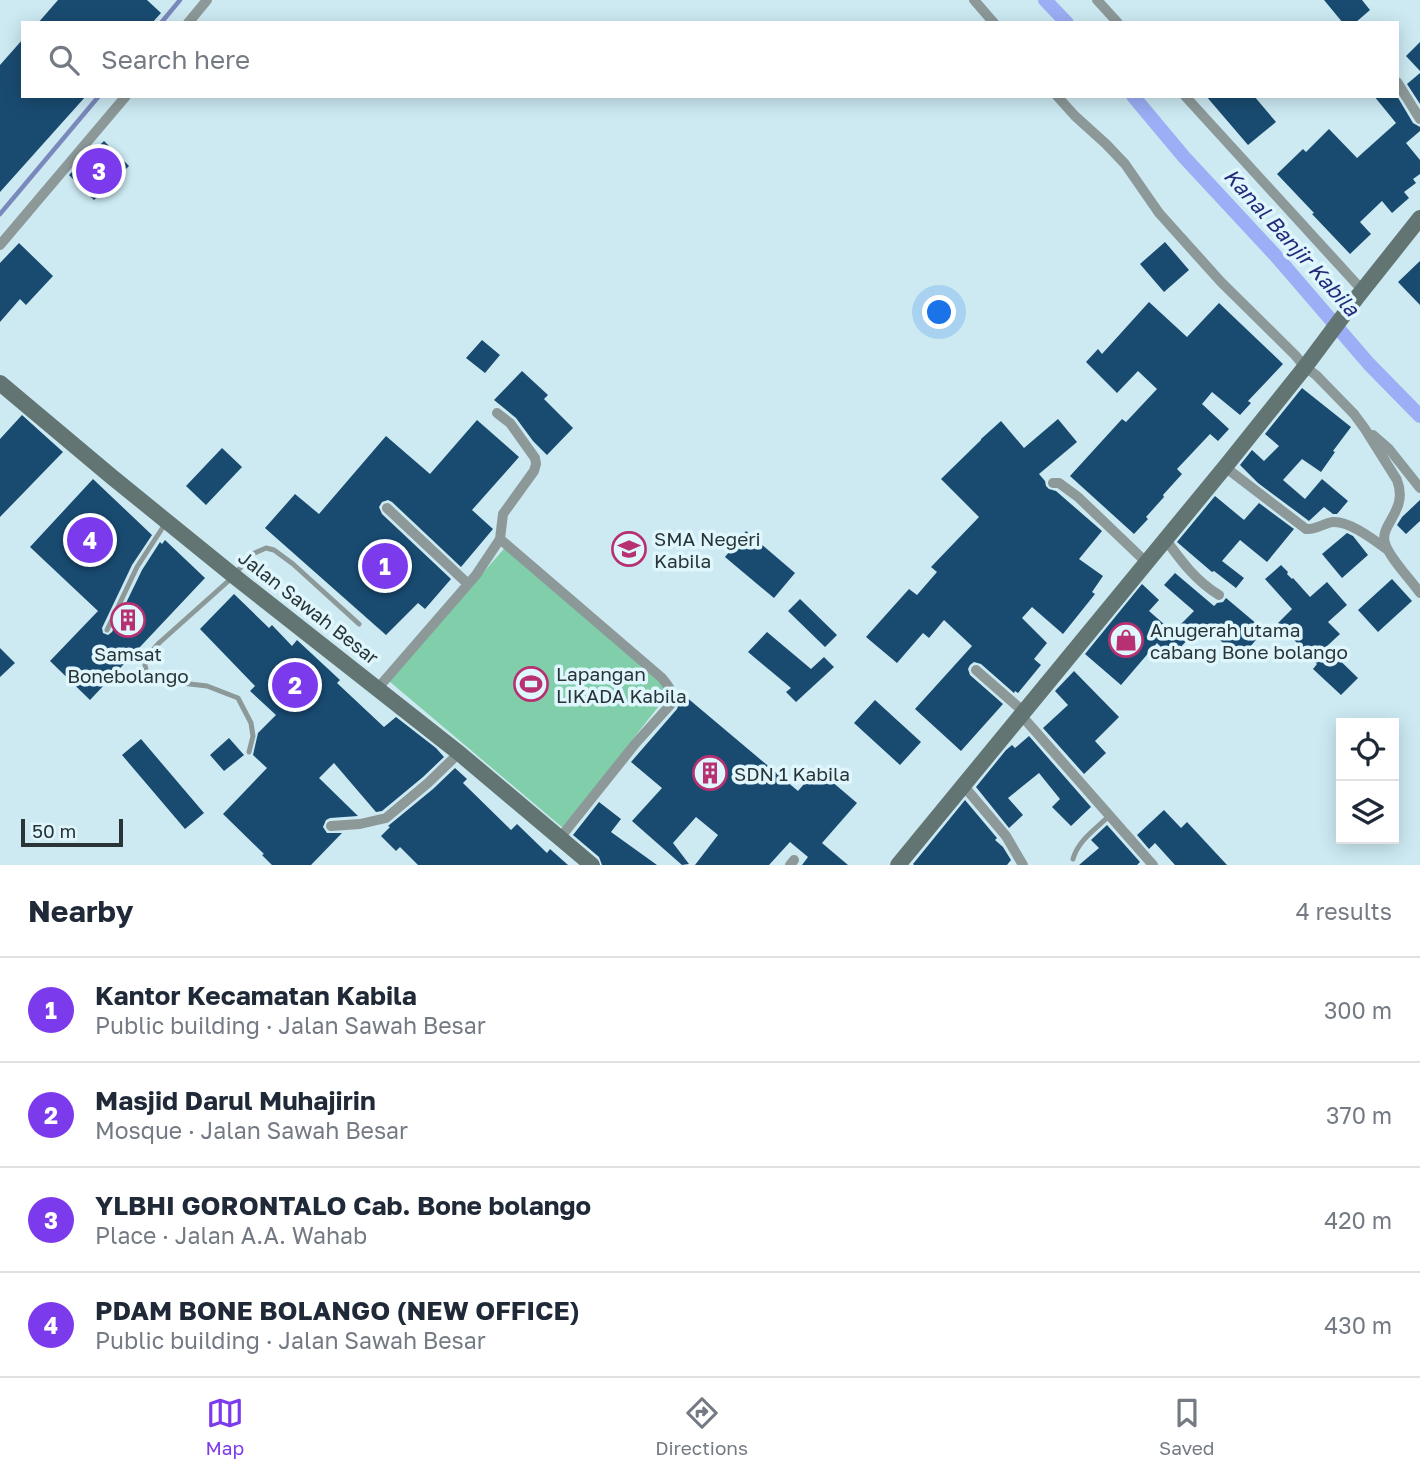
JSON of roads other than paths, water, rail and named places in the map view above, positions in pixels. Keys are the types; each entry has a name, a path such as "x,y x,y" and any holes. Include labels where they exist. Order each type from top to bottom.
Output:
{"main road":[{"path":"898,865 1225,467 1420,218"},
{"name":"Jalan Sawah Besar","path":"0,383 234,576 459,753 592,865"}],"street":[{"path":"190,21 207,0"},
{"path":"974,0 992,21"},
{"path":"1097,0 1116,21"},
{"path":"1399,85 1420,119"},
{"path":"0,245 124,98"},
{"path":"1059,98 1125,164 1159,214 1205,264 1307,364 1365,429 1400,488 1398,508 1384,533 1384,542 1420,593"},
{"path":"1187,98 1360,293"},
{"path":"378,688 468,584 500,539 503,514 534,471 535,458 522,438 510,423 496,413"},
{"path":"1365,429 1389,449 1420,488"},
{"path":"1225,467 1306,529 1315,529 1329,522 1341,523 1388,550"},
{"path":"1053,483 1059,483 1078,497 1147,563"},
{"path":"387,508 468,584"},
{"path":"500,539 642,660 672,691 671,704 635,744 560,838"},
{"path":"1166,540 1188,571 1219,595"},
{"path":"976,670 1023,714 1153,865"},
{"path":"331,826 360,824 387,818 459,753"},
{"path":"963,785 1006,836 1023,865"}],"lane":[{"path":"107,630 137,567 166,521"},
{"path":"248,752 253,736 251,723 238,698 207,685 152,678 147,674 147,657 159,643 234,576 250,555 266,548 274,550 293,564 359,624"},
{"path":"642,660 651,651"},
{"path":"1073,859 1080,843 1110,815"}],"waterway":[{"path":"163,21 180,0"},
{"name":"Kanal Banjir Kabila","path":"1045,0 1065,21"},
{"path":"0,214 97,98"},
{"name":"Kanal Banjir Kabila","path":"1135,98 1369,364 1420,416"}],"place":[{"name":"YLBHI GORONTALO Cab. Bone bolango","path":"99,171"},
{"name":"PDAM BONE BOLANGO (NEW OFFICE)","path":"90,540"},
{"name":"SMA Negeri Kabila","path":"629,549"},
{"name":"Kantor Kecamatan Kabila","path":"385,566"},
{"name":"Samsat Bonebolango","path":"128,620"},
{"name":"Anugerah utama cabang Bone bolango","path":"1126,640"},
{"name":"Lapangan LIKADA Kabila","path":"531,684"},
{"name":"Masjid Darul Muhajirin","path":"295,685"},
{"name":"SDN 1 Kabila","path":"710,773"}]}
